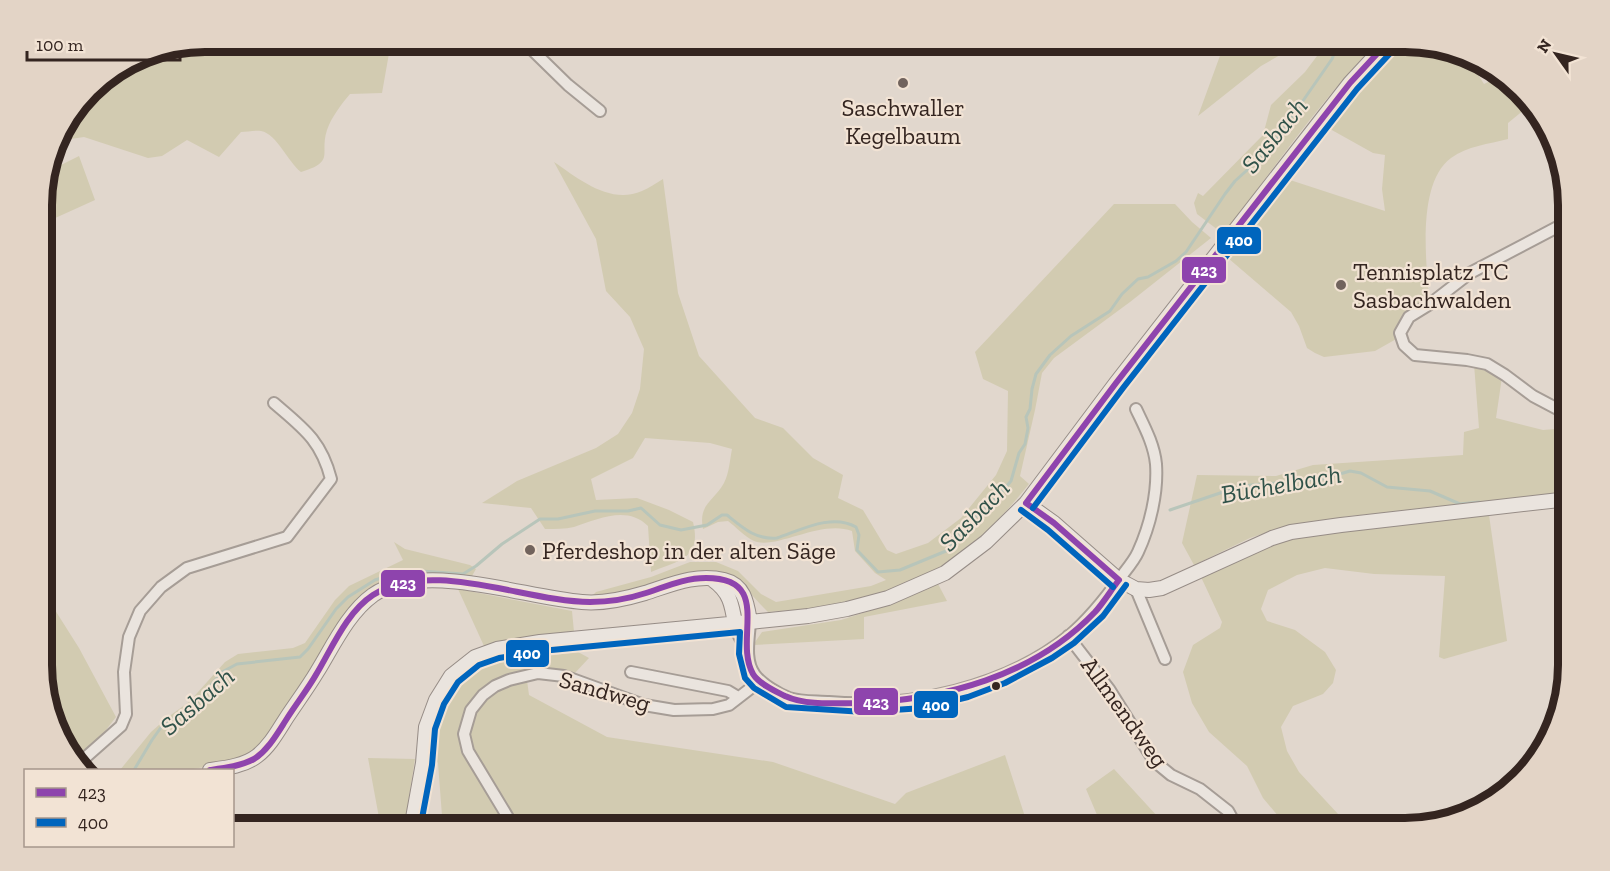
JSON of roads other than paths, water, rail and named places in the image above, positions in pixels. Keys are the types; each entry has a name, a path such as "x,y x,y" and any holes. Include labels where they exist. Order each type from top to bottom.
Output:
{"main road":[{"path":"413,818 423,763 426,727 436,700 451,676 475,657 497,649 540,642 735,624 847,609 888,598 945,573 986,542 1026,503 1116,383 1350,83 1379,52"},
{"path":"1026,503 1054,523 1119,580 1136,589 1149,590 1162,588 1272,538 1291,532 1558,500"},
{"path":"221,769 237,766 256,757 272,741 342,631 358,610 373,596 390,586 409,582 460,583 584,602 614,601 678,582 711,578 734,584 742,591 750,622"},
{"path":"711,578 728,593 735,624"}],"street":[{"path":"534,52 568,85 600,111"},
{"path":"1558,227 1470,273 1409,317 1400,333 1404,345 1415,355 1486,364 1533,396 1558,409"},
{"path":"85,758 121,726 126,714 124,672 129,637 140,611 161,587 187,568 287,537 331,479 328,467 313,437 274,403"},
{"path":"735,624 748,653 753,674 789,699 864,703 922,699 966,688 1002,675 1068,636 1097,609 1137,553 1150,519 1155,492 1156,463 1150,440 1136,409"},
{"path":"1136,589 1165,659"},
{"path":"748,653 750,622"},
{"name":"Allmendweg","path":"1068,636 1109,689 1154,761 1171,775 1200,789 1228,811 1232,818"},
{"name":"Sandweg","path":"631,672 728,691 738,697"},
{"name":"Sandweg","path":"508,818 468,752 464,734 471,710 483,695 495,686 538,673 564,676 644,705 675,710 713,709 729,705 760,681"}],"waterway":[{"name":"Sasbach","path":"135,769 162,726 196,703 222,672 237,664 300,657 336,609 348,597 375,580 407,570 463,574 540,519 558,519 595,511 628,511 641,508 660,525 681,530 707,525 722,515 727,515 750,532 769,538 777,538 816,524 847,523 856,527 859,535 857,550 878,572 900,570 946,551 972,520 1011,481 1019,453 1025,444 1028,428 1026,417 1030,409 1036,374 1050,355 1071,336 1110,311 1122,294 1138,279 1148,277 1176,261 1186,252 1235,181 1265,154 1275,141 1335,52"},
{"name":"Büchelbach","path":"1170,510 1251,485 1323,479 1350,471 1361,473 1387,487 1430,491 1460,504 1479,502"}],"place":[{"name":"Saschwaller Kegelbaum","path":"903,83"},
{"name":"Tennisplatz TC Sasbachwalden","path":"1341,285"},
{"name":"Pferdeshop in der alten Säge","path":"530,550"}]}
